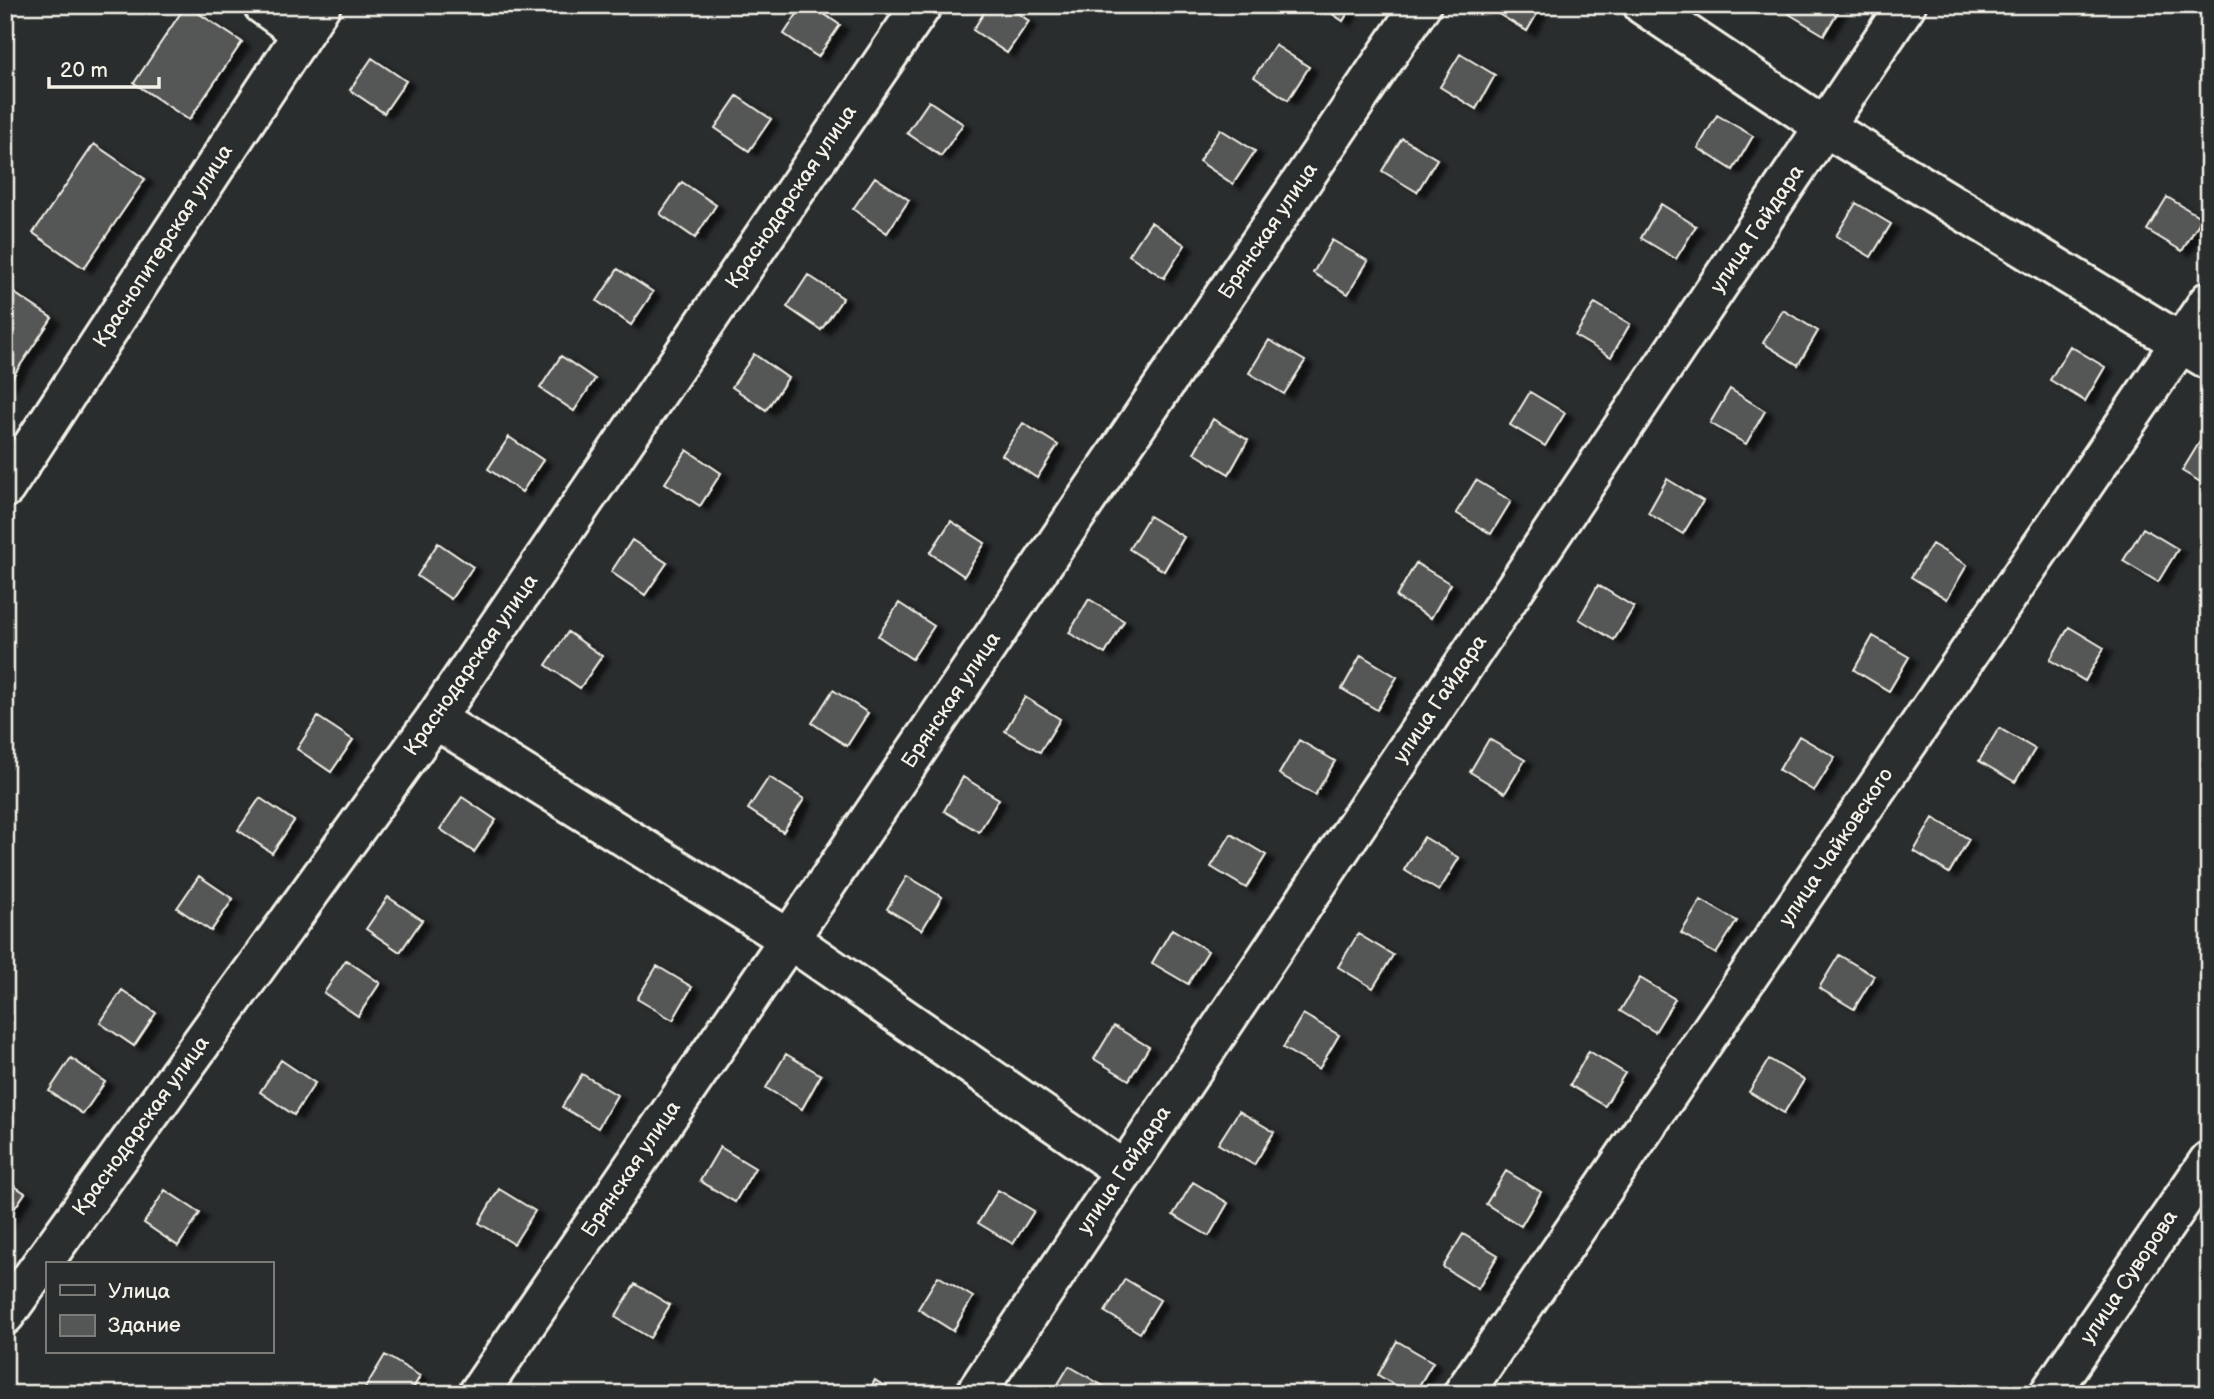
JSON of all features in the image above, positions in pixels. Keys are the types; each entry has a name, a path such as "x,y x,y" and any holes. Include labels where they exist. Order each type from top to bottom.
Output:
{"street":[{"path":"263,5 311,19"},
{"name":"Краснодарская улица","path":"5,1315 435,719 922,5"},
{"name":"Брянская улица","path":"478,1394 1421,5"},
{"path":"1643,5 1825,127 2195,351"},
{"name":"улица Гайдара","path":"975,1394 1906,5"},
{"name":"Краснопитерская улица","path":"5,488 311,19"},
{"name":"улица Чайковского","path":"1463,1394 2195,351 2209,300"},
{"path":"435,719 789,939 1123,1170"},
{"name":"улица Суворова","path":"2049,1394 2209,1161"}],"building":[{"path":"186,5 242,42 189,120 134,83"},
{"path":"803,5 811,5 840,25 818,57 784,34"},
{"path":"989,5 1006,5 1029,21 1007,53 973,30"},
{"path":"1319,5 1353,5 1343,21"},
{"path":"1494,5 1542,5 1527,31 1492,10"},
{"path":"1794,5 1842,5 1824,35 1789,14"},
{"path":"1275,45 1309,67 1288,100 1254,77"},
{"path":"1460,54 1495,75 1476,109 1440,87"},
{"path":"372,58 406,81 384,113 350,90"},
{"path":"737,96 771,119 749,151 715,128"},
{"path":"929,101 963,124 941,156 907,133"},
{"path":"1717,115 1753,136 1733,170 1698,148"},
{"path":"1220,129 1255,151 1233,184 1199,161"},
{"path":"1402,138 1437,159 1417,192 1382,171"},
{"path":"94,144 145,179 84,268 33,233"},
{"path":"875,177 909,200 887,233 853,209"},
{"path":"682,182 716,205 695,238 660,214"},
{"path":"2167,197 2202,218 2182,251 2147,230"},
{"path":"1856,203 1891,224 1871,257 1836,236"},
{"path":"1661,204 1696,226 1676,259 1641,238"},
{"path":"1151,222 1185,245 1164,278 1129,255"},
{"path":"1332,240 1368,261 1348,294 1313,273"},
{"path":"618,269 653,292 631,325 597,301"},
{"path":"808,275 843,298 821,330 787,307"},
{"path":"5,287 52,318 5,388"},
{"path":"1595,303 1630,324 1611,357 1575,336"},
{"path":"1783,310 1818,331 1798,365 1763,343"},
{"path":"1269,340 1305,361 1284,394 1249,373"},
{"path":"2070,346 2105,367 2085,401 2050,380"},
{"path":"754,354 788,378 766,410 732,387"},
{"path":"561,356 595,379 574,411 540,388"},
{"path":"1730,389 1765,411 1746,444 1710,423"},
{"path":"1530,392 1565,413 1545,446 1510,425"},
{"path":"1213,419 1248,440 1229,474 1194,453"},
{"path":"1023,423 1058,445 1037,478 1002,455"},
{"path":"509,437 543,460 522,492 488,469"},
{"path":"2202,438 2209,442 2209,487 2182,471"},
{"path":"687,450 721,473 700,506 665,483"},
{"path":"1667,479 1703,501 1683,534 1648,513"},
{"path":"1476,480 1511,501 1491,534 1456,513"},
{"path":"1149,516 1184,537 1164,571 1129,549"},
{"path":"951,521 985,543 964,576 930,553"},
{"path":"2143,528 2178,549 2158,582 2123,561"},
{"path":"632,540 667,563 645,595 611,572"},
{"path":"438,543 473,567 451,599 417,576"},
{"path":"1932,544 1967,565 1947,599 1911,577"},
{"path":"1416,563 1451,584 1431,618 1396,597"},
{"path":"1598,585 1634,607 1614,640 1579,619"},
{"path":"1089,599 1124,621 1105,654 1069,633"},
{"path":"899,603 934,626 912,659 878,636"},
{"path":"2069,627 2104,648 2085,681 2050,660"},
{"path":"568,632 602,656 580,688 546,665"},
{"path":"1873,636 1909,657 1889,691 1854,670"},
{"path":"1361,655 1397,677 1377,710 1342,689"},
{"path":"833,690 868,713 847,746 812,723"},
{"path":"1025,697 1060,719 1040,752 1005,731"},
{"path":"318,717 353,740 331,772 297,749"},
{"path":"1999,728 2035,749 2015,782 1979,761"},
{"path":"1799,736 1835,757 1814,791 1779,770"},
{"path":"1489,739 1525,760 1505,793 1470,772"},
{"path":"1299,740 1335,761 1315,795 1279,774"},
{"path":"769,777 804,799 783,832 748,809"},
{"path":"963,777 999,799 979,832 944,811"},
{"path":"462,797 496,820 474,852 440,829"},
{"path":"260,798 294,821 272,853 238,830"},
{"path":"1933,818 1969,839 1949,873 1914,851"},
{"path":"1231,834 1266,855 1246,888 1211,867"},
{"path":"1424,837 1459,858 1439,891 1404,870"},
{"path":"199,876 233,899 211,931 177,908"},
{"path":"907,876 942,897 922,930 887,909"},
{"path":"388,897 422,920 400,952 366,929"},
{"path":"1701,900 1737,921 1716,954 1681,933"},
{"path":"1172,929 1208,951 1188,984 1152,963"},
{"path":"1358,934 1393,955 1373,988 1338,967"},
{"path":"1839,955 1874,976 1854,1009 1819,988"},
{"path":"346,960 380,983 358,1016 324,993"},
{"path":"657,966 692,987 673,1020 637,999"},
{"path":"1640,978 1675,999 1655,1032 1620,1011"},
{"path":"122,990 156,1013 134,1046 100,1023"},
{"path":"1303,1014 1339,1035 1319,1069 1283,1048"},
{"path":"1114,1026 1149,1047 1129,1080 1094,1059"},
{"path":"1589,1051 1625,1073 1605,1106 1570,1085"},
{"path":"786,1054 821,1075 802,1109 766,1088"},
{"path":"71,1058 105,1082 83,1114 49,1091"},
{"path":"1769,1059 1804,1080 1784,1113 1749,1092"},
{"path":"281,1060 315,1083 294,1115 260,1092"},
{"path":"582,1074 617,1095 598,1128 562,1107"},
{"path":"1239,1111 1274,1132 1254,1165 1218,1144"},
{"path":"720,1147 755,1168 735,1202 700,1181"},
{"path":"1506,1171 1541,1192 1521,1226 1486,1204"},
{"path":"5,1180 25,1193 5,1222"},
{"path":"1193,1182 1228,1203 1209,1236 1173,1215"},
{"path":"499,1189 535,1211 514,1244 479,1223"},
{"path":"165,1190 200,1213 178,1246 144,1223"},
{"path":"998,1190 1034,1211 1013,1244 978,1223"},
{"path":"1463,1234 1498,1255 1478,1289 1443,1267"},
{"path":"938,1276 973,1297 953,1331 918,1309"},
{"path":"1125,1279 1160,1300 1140,1333 1105,1312"},
{"path":"635,1284 670,1305 650,1338 615,1317"},
{"path":"1397,1341 1433,1362 1414,1394 1409,1394 1378,1375"},
{"path":"385,1355 420,1376 410,1394 374,1394 365,1388"},
{"path":"1069,1366 1105,1387 1101,1394 1052,1394"},
{"path":"875,1380 897,1394 867,1394"}]}
